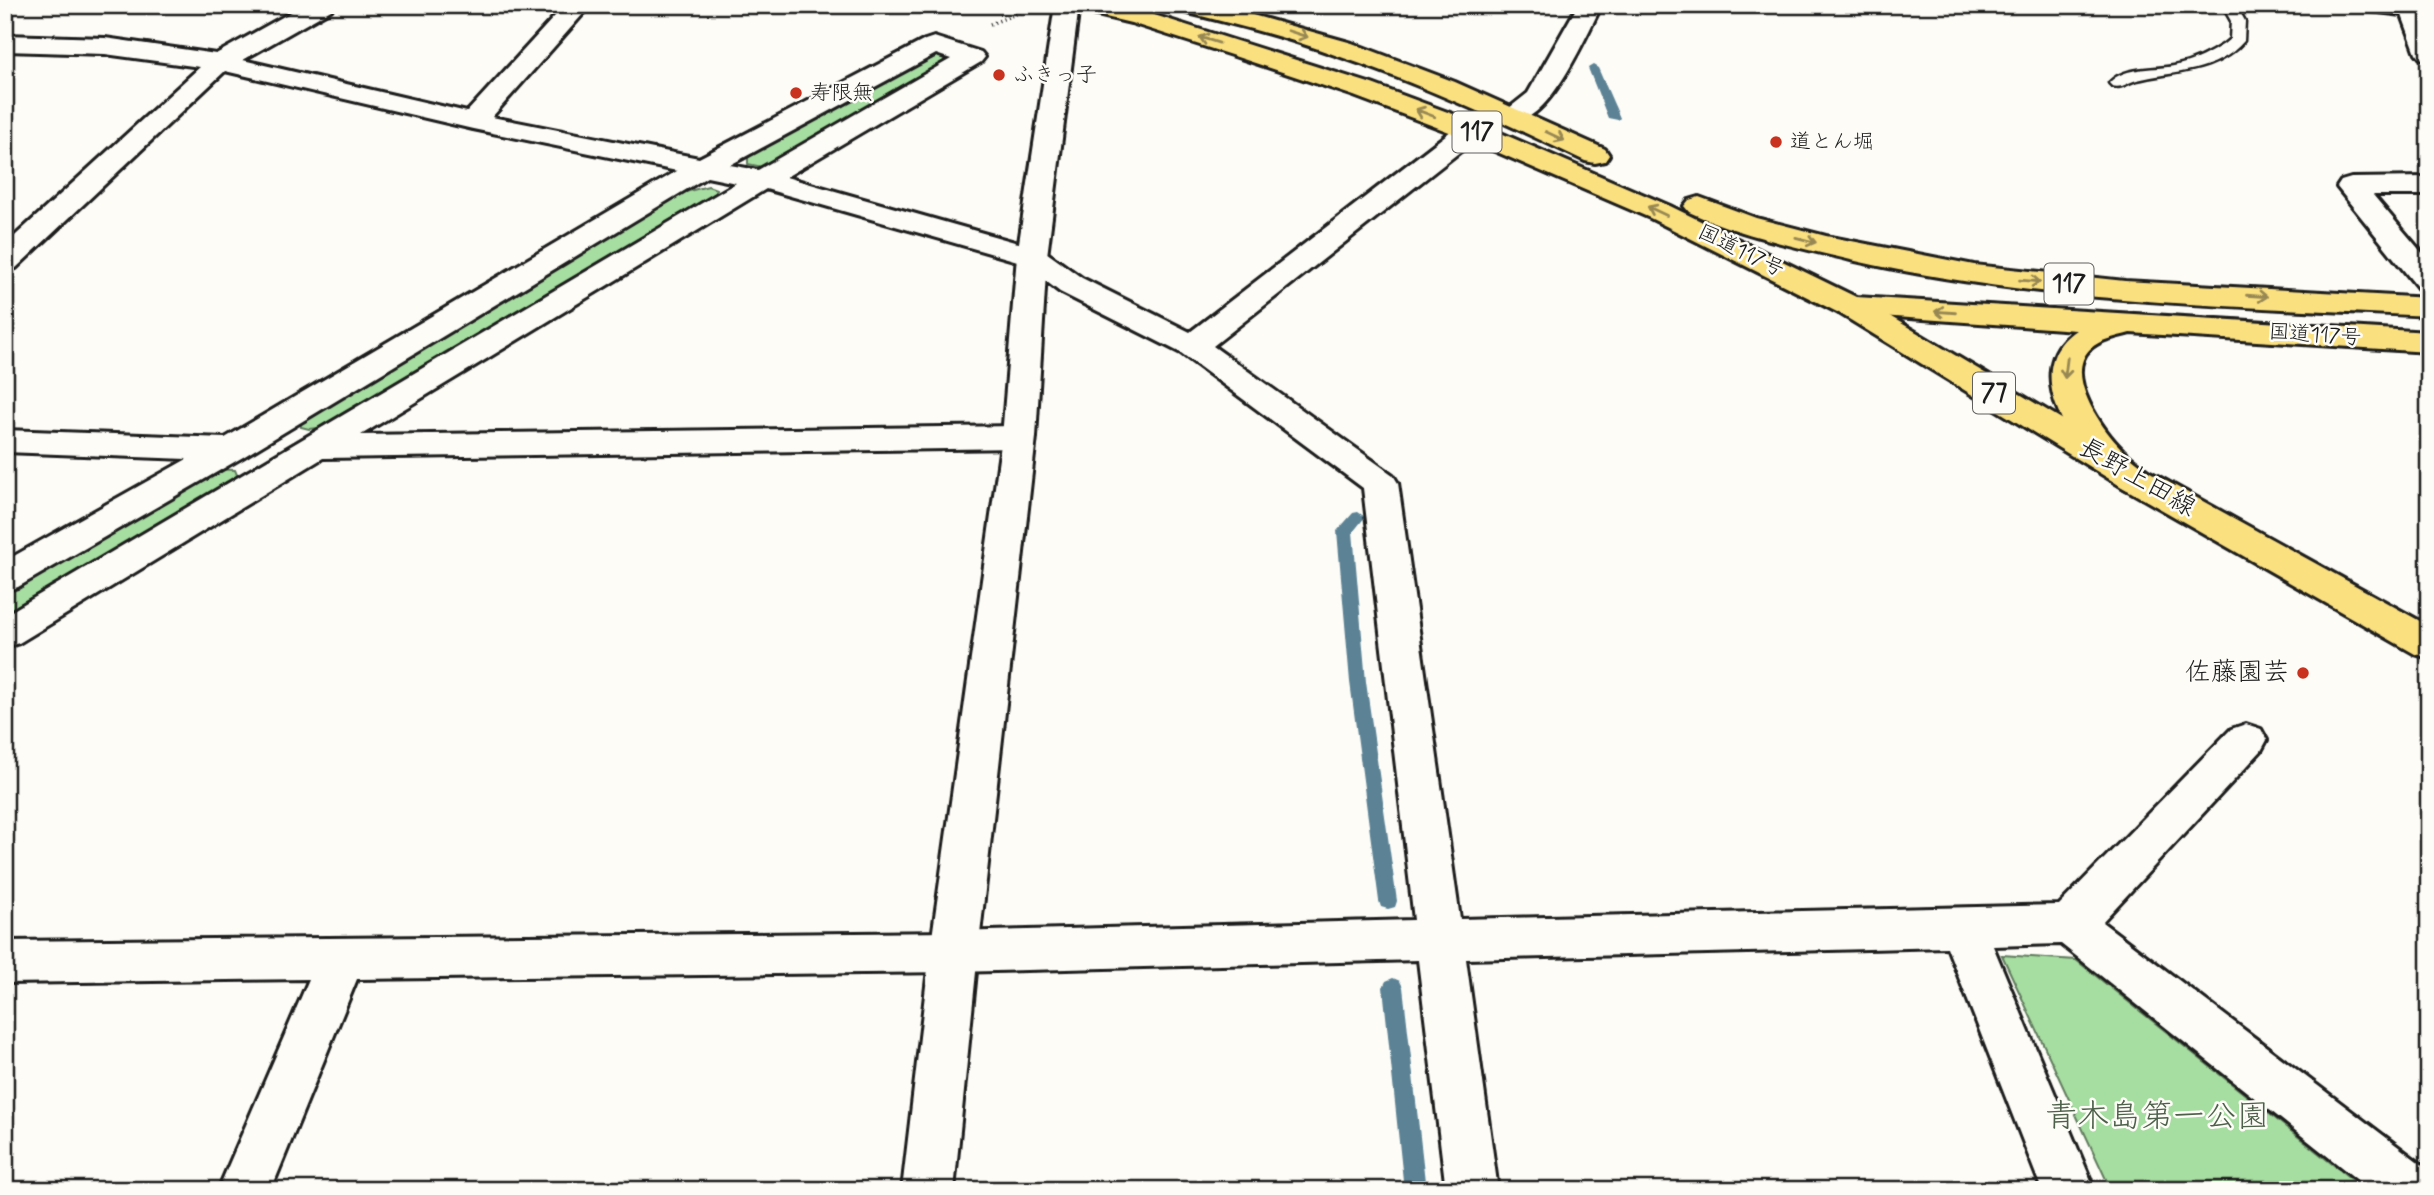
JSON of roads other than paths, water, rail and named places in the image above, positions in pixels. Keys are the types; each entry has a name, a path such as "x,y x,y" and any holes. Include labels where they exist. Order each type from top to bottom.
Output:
{"main road":[{"name":"国道117号","path":"1085,5 1139,18 1240,50 1363,90 1471,130 1660,212 1850,306 2429,342"},
{"name":"国道117号","path":"1185,5 1251,19 1445,86 1717,214 1849,251 1973,275 2116,288 2429,307"},
{"path":"1717,214 1850,306"},
{"name":"長野上田線","path":"1850,306 2137,480 2429,644"},
{"path":"2136,324 2112,327 2080,340 2069,350 2063,367 2070,401 2080,420 2108,457 2137,480"}],"street":[{"path":"5,262 220,62 322,5"},
{"path":"473,121 579,5"},
{"path":"928,1190 954,953 1019,437 1032,256 1067,5"},
{"path":"1512,116 1538,98 1550,81 1590,5"},
{"path":"2372,5 2420,9 2429,53"},
{"path":"5,43 105,46 220,62 473,121 764,180 1032,256 1072,285 1192,346 1380,483 1472,1190"},
{"path":"5,578 231,449 704,167 934,45 972,57 5,633"},
{"path":"1192,346 1471,130"},
{"path":"2429,186 2351,187 2429,281"},
{"path":"5,441 231,449 1019,437"},
{"path":"2070,924 2246,740"},
{"path":"5,962 954,953 2070,924 2412,1190"},
{"path":"1962,926 2069,1190"},
{"path":"244,1190 341,960"}],"lane":[{"path":"2117,83 2134,73 2165,73 2216,58 2237,41 2238,21 2229,5"}],"waterway":[{"path":"1593,68 1614,118"},
{"path":"1358,517 1345,531 1358,682 1388,901"},
{"path":"1393,987 1415,1190"}],"place":[{"name":"ふきっ子","path":"999,75"},
{"name":"寿限無","path":"796,93"},
{"name":"道とん堀","path":"1776,142"},
{"name":"佐藤園芸","path":"2303,673"}],"park label":[{"name":"青木島第一公園","path":"2157,1117"}]}
